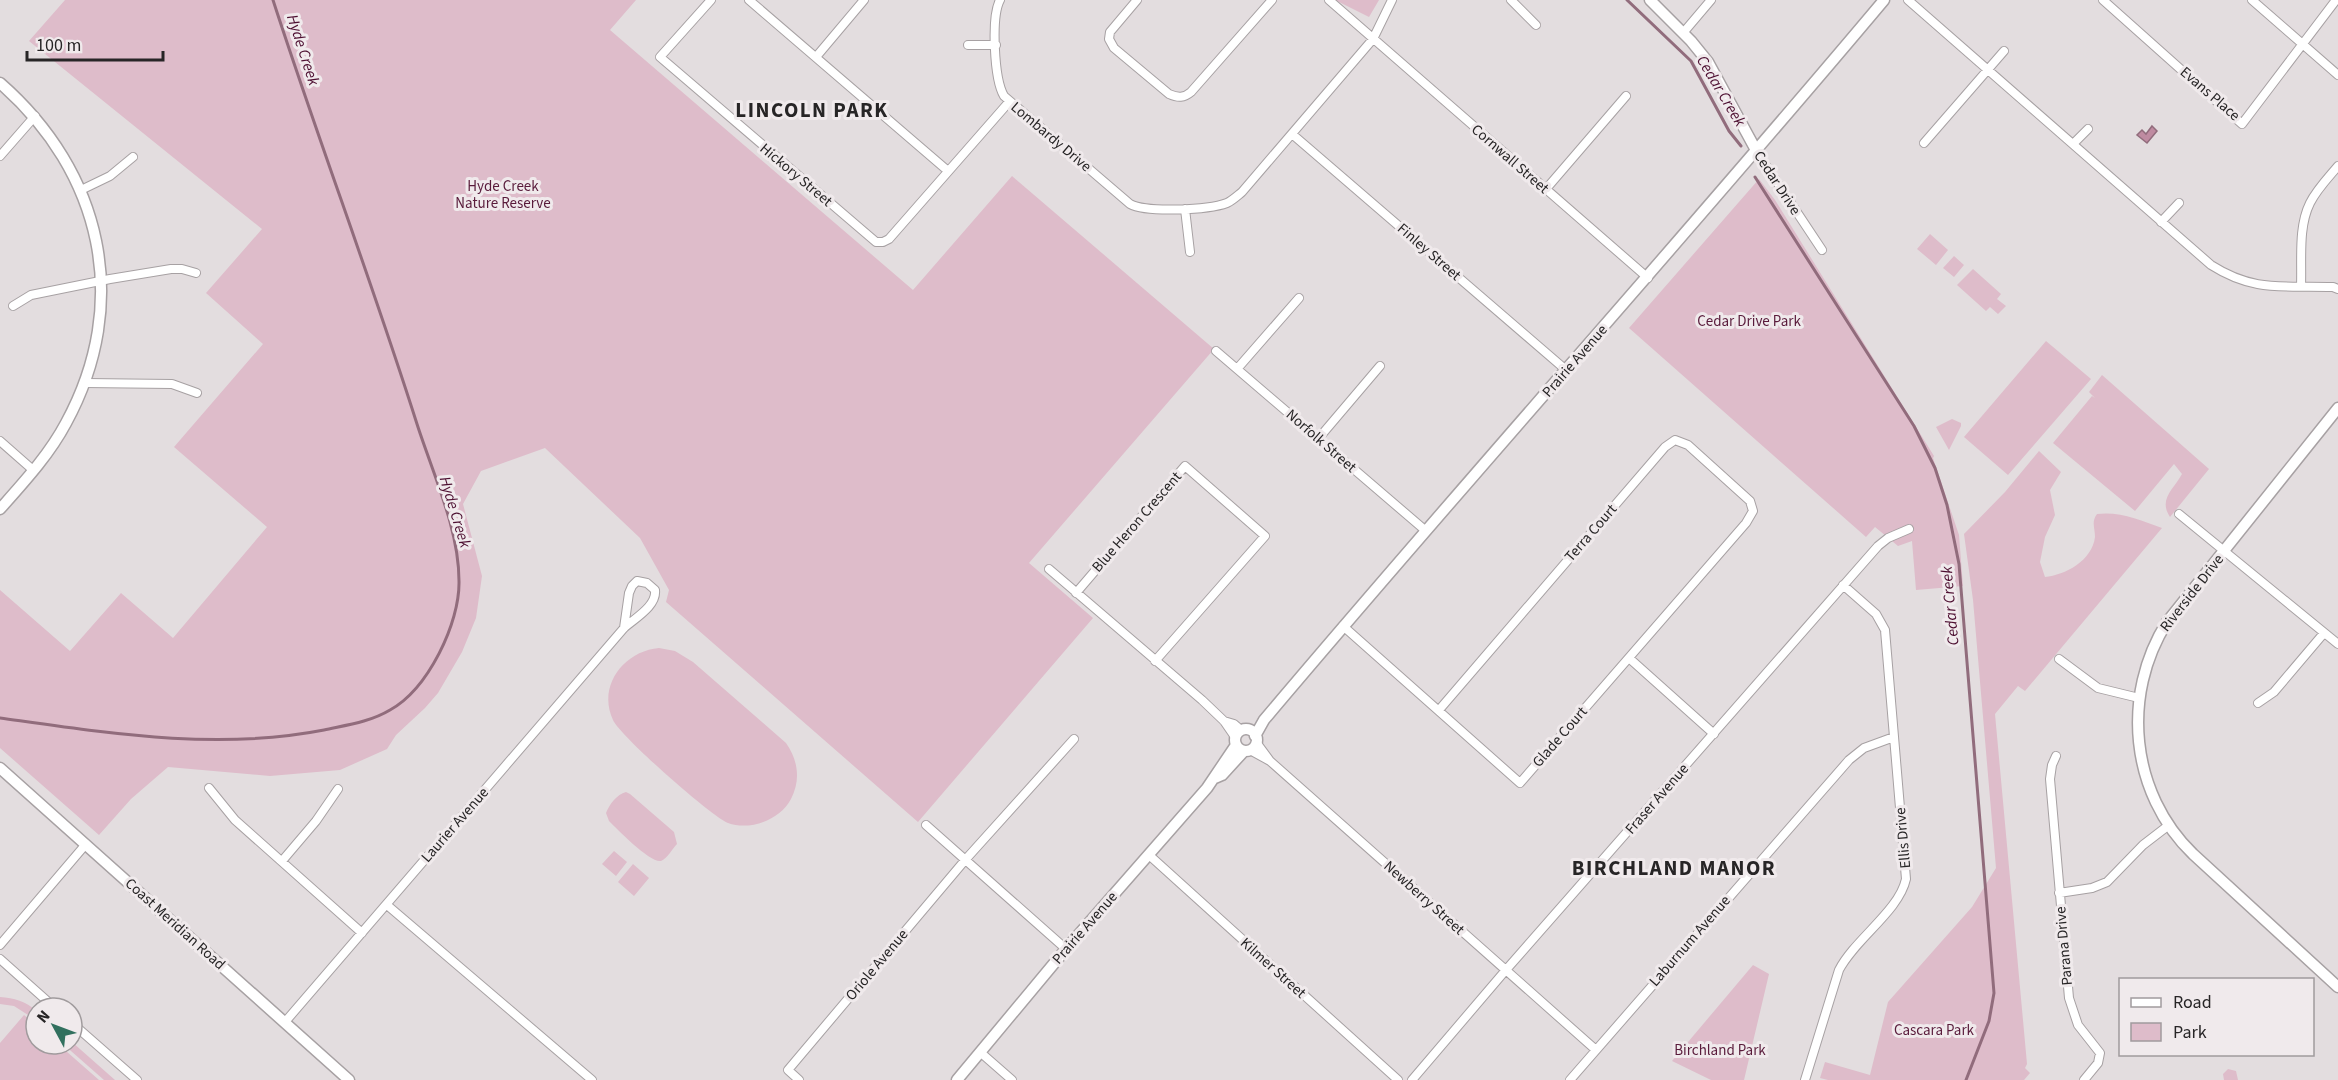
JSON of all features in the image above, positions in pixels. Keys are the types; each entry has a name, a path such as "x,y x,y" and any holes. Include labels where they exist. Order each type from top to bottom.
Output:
{"main road":[{"name":"Cedar Drive","path":"1650,0 1699,50 1716,75 1756,152"},
{"name":"Prairie Avenue","path":"957,1080 1066,949 1215,778 1217,771 1264,720 1343,626 1648,278 1884,0"},
{"path":"0,83 34,116 56,144 81,190 96,240 101,281 98,331 85,383 59,436 0,509"},
{"name":"Riverside Drive","path":"2338,408 2164,627 2150,656 2139,698 2138,729 2142,764 2155,799 2169,825 2193,854 2338,987"},
{"name":"Coast Meridian Road","path":"0,768 349,1080"}],"street":[{"name":"Hickory Street","path":"711,0 660,57 739,127 879,243 889,239 948,171"},
{"path":"749,0 948,171 1009,102"},
{"path":"816,57 864,0"},
{"name":"Lombardy Drive","path":"1000,0 995,12 998,81 1002,93 1009,102 1130,204 1146,210 1185,209 1225,204 1233,200 1373,39 1392,0"},
{"path":"1137,0 1110,32 1110,42 1114,48 1169,94 1180,97 1191,92 1272,0"},
{"name":"Cornwall Street","path":"1329,0 1648,278"},
{"path":"1511,0 1536,25"},
{"path":"1683,33 1711,0"},
{"path":"1908,0 2206,261 2229,276 2264,286 2338,289"},
{"name":"Evans Place","path":"2103,0 2242,124 2304,45"},
{"path":"2252,0 2338,75"},
{"path":"2304,45 2336,0"},
{"path":"968,45 996,45"},
{"path":"1924,143 2004,51"},
{"path":"1546,189 1626,96"},
{"path":"0,156 34,116"},
{"path":"2073,144 2088,129"},
{"name":"Finley Street","path":"1292,134 1566,370"},
{"name":"Cedar Drive","path":"1756,152 1822,250"},
{"path":"81,190 116,172 133,157"},
{"path":"2301,286 2305,216 2317,191 2338,166"},
{"path":"2161,222 2179,203"},
{"path":"1185,209 1190,252"},
{"path":"13,306 31,295 101,281 171,269 196,273"},
{"path":"1238,369 1299,298"},
{"name":"Norfolk Street","path":"1216,351 1426,531"},
{"path":"1318,439 1380,366"},
{"path":"85,383 172,384 197,393"},
{"name":"Terra Court","path":"1439,710 1665,447 1675,440 1688,445 1750,501 1753,511"},
{"path":"0,441 33,470"},
{"name":"Blue Heron Crescent","path":"1076,593 1185,466 1265,536 1155,661"},
{"name":"Glade Court","path":"1343,626 1520,783 1746,523 1753,511"},
{"path":"2179,514 2338,644"},
{"name":"Fraser Avenue","path":"1412,1080 1505,970 1843,585 1884,540 1909,529"},
{"name":"Newberry Street","path":"1049,568 1596,1050"},
{"name":"Laurier Avenue","path":"285,1022 624,628 655,599 653,588 645,582 637,581 630,590 624,628"},
{"name":"Ellis Drive","path":"1805,1080 1839,970 1848,955 1898,898 1905,885 1907,869 1883,625 1876,614 1843,585"},
{"path":"2258,703 2274,692 2324,633"},
{"path":"1629,658 1714,734"},
{"path":"2060,659 2098,688 2139,698"},
{"name":"Laburnum Avenue","path":"1570,1080 1850,760 1864,748 1894,737"},
{"name":"Oriole Avenue","path":"799,1080 788,1070 966,860 1074,738"},
{"path":"2056,756 2050,779 2060,892"},
{"path":"209,788 235,820 362,933"},
{"path":"282,861 316,821 338,789"},
{"path":"926,825 1066,949"},
{"name":"Parana Drive","path":"2084,1080 2098,1063 2100,1052 2080,1029 2071,1004 2060,892 2092,888 2107,882 2143,845 2169,825"},
{"path":"0,945 86,844"},
{"name":"Kilmer Street","path":"1149,855 1398,1080"},
{"path":"387,904 592,1080"},
{"path":"0,959 42,996"},
{"path":"84,1034 137,1080"},
{"path":"980,1052 1012,1080"}],"green space":[{"name":"Hyde Creek Nature Reserve","path":"65,0 636,0 610,30 913,290 1012,176 1214,349 1029,563 1093,618 918,822 666,602 669,590 640,538 545,448 481,471 463,504 482,576 476,618 462,652 438,693 396,735 387,749 340,770 270,776 168,767 131,799 99,835 0,748 0,590 70,651 121,593 173,638 267,527 174,447 263,344 206,293 262,229 29,41"},
{"path":"1335,0 1379,0 1369,17"},
{"name":"Cedar Drive Park","path":"1759,179 1775,200 1934,456 1959,535 1963,586 1916,590 1912,541 1898,546 1875,527 1866,537 1629,328"},
{"path":"1930,234 1948,250 1936,265 1917,249"},
{"path":"1954,256 1964,265 1954,277 1943,268"},
{"path":"1973,269 2001,294 1997,299 2006,306 1998,314 1990,307 1986,311 1957,285"},
{"path":"2046,341 2091,379 2008,475 1964,437"},
{"path":"2102,375 2209,469 2170,517 2166,499 2182,474 2174,464 2135,511 2053,443 2092,396 2095,398 2089,392"},
{"path":"1952,419 1961,423 1961,426 1949,450 1936,427"},
{"name":"Cascara Park","path":"2039,451 2061,472 2050,490 2055,515 2045,537 2040,562 2045,577 2069,570 2089,553 2095,537 2094,522 2097,514 2122,515 2162,528 2025,691 2018,686 1995,714 2027,1064 2025,1068 2030,1073 2024,1080 1828,1080 1820,1078 1825,1062 1870,1075 1888,1002 1972,907 1996,868 1973,600 1964,534 2005,492"},
{"path":"659,648 675,651 693,662 786,743 793,756 797,777 791,799 780,813 764,822 746,826 728,823 686,792 619,729 609,707 611,683 625,663 646,651"},
{"path":"626,792 674,832 677,844 663,860 649,857 609,821 606,813 609,807 617,797"},
{"path":"614,851 627,862 616,876 602,864"},
{"path":"633,864 649,878 634,896 618,882"},
{"name":"Birchland Park","path":"1753,965 1769,974 1744,1080 1711,1080 1672,1061"},
{"path":"0,997 24,1002 24,1012 14,1006 0,1004"},
{"path":"24,1015 24,1056 72,1056 99,1080 0,1080 0,1043"},
{"path":"84,1053 115,1080 104,1080 77,1056 84,1056"},
{"path":"2228,1069 2236,1071 2238,1080 2224,1080 2223,1074"}],"shaded area":[{"path":"2152,126 2157,131 2147,143 2137,135 2142,130 2146,134"}],"waterway":[{"name":"Hyde Creek","path":"0,718 162,738 243,739 324,730 358,723 390,710 404,700 429,671 448,635 458,598 459,581 458,561 450,522 273,0"},
{"name":"Cedar Creek","path":"1627,0 1691,61 1729,131 1741,146"},
{"name":"Cedar Creek","path":"1755,177 1914,426 1935,468 1947,505 1959,564 1994,993 1989,1021 1966,1080"}],"district":[{"name":"LINCOLN PARK","path":"812,110"},
{"name":"BIRCHLAND MANOR","path":"1674,868"}]}
